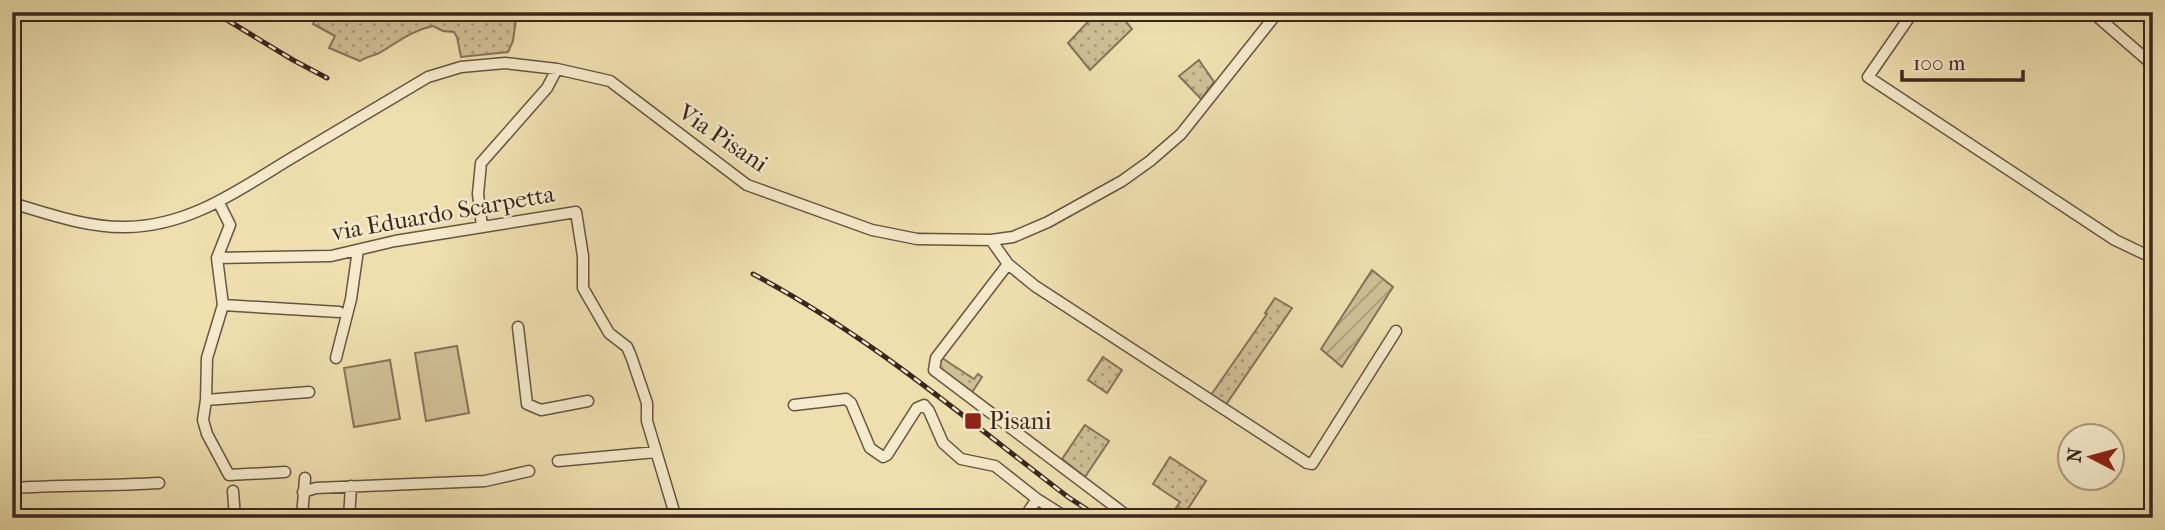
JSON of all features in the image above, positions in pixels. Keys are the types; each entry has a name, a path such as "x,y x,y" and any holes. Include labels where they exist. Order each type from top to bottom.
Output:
{"street":[{"name":"Via Pisani","path":"12,203 108,227 146,226 181,219 219,202 428,77 461,67 505,63 557,69 610,81 747,185 872,230 917,239 991,240 1013,237 1048,222 1122,181 1150,161 1181,134 1278,12"},
{"path":"1913,12 1868,77 2115,240 2153,258"},
{"path":"2092,12 2153,65"},
{"path":"482,226 478,194 481,163 547,88 557,69"},
{"path":"219,202 230,225 217,258 223,305 207,358 203,420 207,434 229,475 285,472"},
{"name":"via Eduardo Scarpetta","path":"217,258 331,256 395,240 576,212 583,256 583,288 609,333 627,348 648,403 648,421 676,518"},
{"path":"991,240 1008,264 1035,286 1307,463 1312,464 1396,331"},
{"path":"335,358 351,299 358,250"},
{"path":"1008,264 951,336 935,360 934,370 1130,518"},
{"path":"223,305 339,312"},
{"path":"518,327 527,404 541,410 588,401"},
{"path":"206,400 309,392"},
{"path":"793,405 846,399 851,403 870,448 883,457 887,455 917,408 924,405 943,443 961,459 995,466 1063,517"},
{"path":"558,461 656,452"},
{"path":"303,492 316,488 485,481 529,471"},
{"path":"302,518 305,478"},
{"path":"12,488 159,483"},
{"path":"349,518 351,486"},
{"path":"233,491 235,518"},
{"path":"1024,518 1037,499"}],"shaded area":[{"path":"319,12 517,12 513,41 508,52 461,57 454,32 433,26 413,33 360,61 329,48 335,36 313,24"},
{"path":"1097,12 1118,12 1132,29 1090,70 1068,43"},
{"path":"1199,60 1214,82 1201,99 1179,76"},
{"path":"1372,270 1393,287 1342,367 1321,349"},
{"path":"1275,298 1292,308 1225,406 1211,395 1267,314 1265,313"},
{"path":"457,346 469,413 426,421 415,353"},
{"path":"939,356 974,379 978,374 982,377 971,394 935,365"},
{"path":"1103,357 1122,370 1107,393 1088,380"},
{"path":"390,360 400,419 354,427 344,368"},
{"path":"1085,425 1109,441 1085,477 1062,459"},
{"path":"1170,457 1206,481 1182,518 1169,518 1180,502 1153,484"}],"railway":[{"path":"214,12 327,78"},
{"path":"753,274 876,350 1068,497 1100,518"}],"place":[{"name":"Pisani","path":"973,421"}]}
